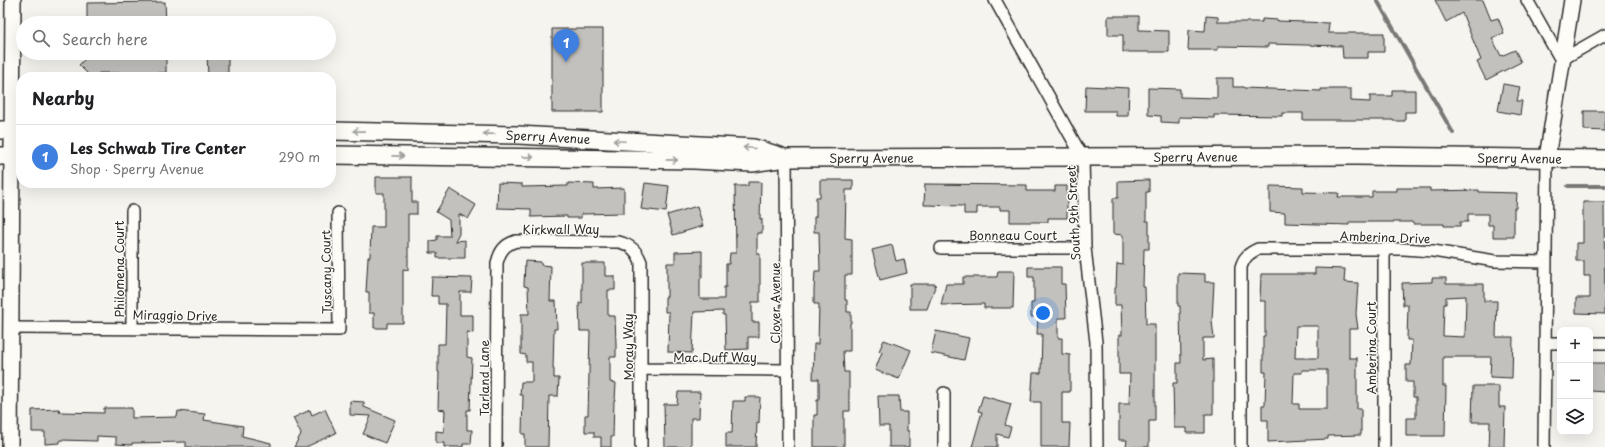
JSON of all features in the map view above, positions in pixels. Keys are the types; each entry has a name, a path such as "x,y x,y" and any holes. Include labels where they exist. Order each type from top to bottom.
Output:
{"main road":[{"path":"10,447 13,0"},
{"path":"1547,158 1561,60 1572,0"},
{"name":"Sperry Avenue","path":"336,131 468,133 754,148 786,158"},
{"name":"Sperry Avenue","path":"336,155 686,160 752,163 786,158 1356,156 1605,158"}],"street":[{"name":"South 9th Street","path":"995,0 1083,158 1085,248 1096,342 1097,447"},
{"path":"1527,0 1561,60 1605,35"},
{"name":"Clover Avenue","path":"786,158 788,447"},
{"path":"1544,447 1547,158"},
{"name":"Philomena Court","path":"132,211 132,328"},
{"name":"Tuscany Court","path":"338,213 340,330"},
{"name":"Kirkwall Way","path":"497,309 497,263 499,254 509,244 516,241 619,242 628,244 634,249"},
{"name":"Bonneau Court","path":"941,248 1085,248"},
{"name":"Moray Way","path":"634,249 639,255 641,262 641,447"},
{"name":"Amberina Drive","path":"1241,447 1241,267 1247,255 1258,249 1384,249 1433,251 1495,261 1546,262"},
{"name":"Amberina Court","path":"1384,249 1384,447"},
{"name":"Tarland Lane","path":"496,447 497,309"},
{"name":"Miraggio Drive","path":"11,328 340,330"},
{"path":"1546,343 1557,343"},
{"path":"1593,343 1605,343"},
{"name":"Mac Duff Way","path":"641,369 788,370"},
{"path":"944,393 944,447"}],"building":[{"path":"1435,0 1483,0 1491,20 1498,18 1504,33 1492,38 1501,56 1515,50 1521,62 1486,80 1477,62 1481,60 1462,13 1446,22"},
{"path":"165,2 166,16 87,16 87,3"},
{"path":"1108,16 1139,16 1139,30 1169,31 1169,52 1123,52 1123,35 1108,35"},
{"path":"1206,16 1218,17 1218,22 1262,22 1262,19 1329,23 1328,33 1384,33 1384,52 1368,52 1368,58 1343,58 1342,46 1268,44 1268,47 1218,46 1218,50 1188,50 1189,30 1205,31"},
{"path":"552,29 603,29 603,112 552,112"},
{"path":"84,60 166,60 166,72 86,72 79,65"},
{"path":"207,60 228,60 228,72 208,72"},
{"path":"1217,78 1233,78 1233,87 1244,88 1321,91 1321,89 1351,89 1351,101 1370,102 1370,96 1392,96 1392,90 1415,90 1415,112 1405,112 1405,121 1303,120 1303,113 1282,113 1282,116 1214,115 1214,118 1179,117 1179,123 1161,122 1161,116 1148,115 1148,88 1180,89 1180,97 1217,98"},
{"path":"1503,84 1520,87 1517,101 1522,101 1520,115 1498,111"},
{"path":"1086,86 1129,88 1128,116 1116,116 1116,111 1085,111"},
{"path":"1584,111 1605,111 1605,131 1584,130"},
{"path":"376,177 412,177 412,202 417,202 417,214 408,214 408,270 403,269 403,323 387,323 387,328 374,328 374,313 369,313 369,292 366,292 368,257 370,257 371,227 384,227 384,193 376,193"},
{"path":"820,180 853,180 853,190 846,190 845,238 852,239 852,275 845,275 845,300 847,300 847,312 851,312 851,323 850,351 843,351 844,372 849,372 850,401 850,411 844,411 844,447 814,447 814,415 817,415 819,379 813,379 814,344 818,344 819,304 814,304 814,290 815,271 820,271 819,232 814,232 814,217 816,217 816,197 820,197"},
{"path":"1149,180 1149,192 1146,192 1146,221 1149,221 1149,249 1144,249 1143,287 1145,287 1146,324 1155,324 1155,421 1149,421 1149,447 1126,447 1127,440 1119,440 1119,404 1129,404 1130,374 1119,374 1119,335 1122,335 1121,305 1115,305 1117,264 1123,265 1123,235 1113,234 1113,198 1118,198 1118,181"},
{"path":"748,182 761,182 760,219 762,219 762,233 757,233 757,254 760,254 760,302 752,302 752,322 759,322 759,337 748,337 748,349 726,350 725,315 723,315 723,311 694,312 692,353 668,352 669,312 665,312 665,297 667,297 667,263 675,263 675,252 702,251 700,299 724,299 724,287 726,287 726,264 729,264 730,253 736,253 735,186 748,186"},
{"path":"498,183 522,184 522,187 568,186 568,183 594,184 594,189 624,188 624,213 581,214 581,218 567,218 567,216 531,217 531,209 497,208"},
{"path":"645,183 669,186 666,212 641,209"},
{"path":"925,184 1027,185 1027,191 1055,191 1055,186 1067,186 1067,218 1048,218 1048,222 1010,222 1010,210 1000,210 1000,207 977,207 977,214 964,214 964,206 924,205"},
{"path":"1270,186 1303,187 1303,192 1339,193 1338,197 1372,197 1372,191 1397,191 1397,188 1430,188 1430,191 1479,190 1479,192 1517,193 1516,208 1514,208 1514,237 1493,237 1493,225 1488,225 1488,214 1468,214 1468,222 1460,222 1460,226 1444,226 1444,224 1413,224 1412,222 1349,222 1349,225 1285,223 1285,213 1270,212"},
{"path":"450,189 476,205 468,219 459,214 459,233 455,241 465,240 465,258 437,258 437,253 430,253 430,241 437,240 437,236 450,236 449,220 436,212"},
{"path":"1583,202 1604,202 1605,314 1576,313 1576,298 1590,298 1590,276 1584,276 1584,261 1576,261 1576,243 1583,243"},
{"path":"697,206 703,226 673,235 667,215"},
{"path":"892,245 896,261 904,259 907,273 880,280 872,250"},
{"path":"525,261 541,262 541,265 551,266 550,301 556,301 557,329 554,329 553,369 554,378 559,378 558,396 549,396 548,447 525,447 525,434 522,434 523,395 520,395 521,382 532,382 532,362 526,362 526,355 521,354 521,314 529,314 528,287 524,286"},
{"path":"582,263 605,263 605,276 615,276 615,290 608,290 608,316 615,316 616,344 616,357 610,357 610,382 616,383 613,437 611,437 611,447 601,447 601,437 594,437 594,432 585,432 585,415 588,415 590,331 580,331 579,303 582,303"},
{"path":"1028,267 1061,267 1061,284 1065,284 1066,318 1058,318 1058,338 1062,338 1062,354 1070,355 1070,392 1062,392 1062,423 1070,423 1069,447 1041,447 1041,402 1031,402 1033,373 1041,373 1042,334 1037,334 1038,317 1031,317 1031,303 1034,303 1034,277 1028,277"},
{"path":"1315,268 1345,269 1344,282 1358,283 1356,314 1358,329 1349,329 1349,358 1357,358 1357,409 1361,409 1361,435 1328,436 1328,439 1268,442 1268,420 1262,420 1262,405 1265,405 1266,372 1263,372 1265,301 1260,301 1261,274 1315,274","holes":["1296,326 1318,326 1318,358 1295,358","1302,370 1327,370 1327,409 1299,409 1299,404 1293,404 1294,373 1302,373"]},
{"path":"998,271 1014,271 1013,308 984,308 984,304 941,305 946,284 963,284 963,277 997,277"},
{"path":"1178,273 1205,274 1205,282 1214,282 1212,321 1214,338 1203,338 1203,360 1213,359 1213,414 1205,414 1205,433 1187,433 1187,428 1174,428 1173,383 1177,383 1177,363 1181,363"},
{"path":"432,277 472,278 471,292 460,292 460,315 473,315 473,333 467,332 467,357 472,358 470,410 467,410 467,430 472,430 471,444 463,444 463,447 444,447 444,443 436,443 436,431 444,432 445,410 438,409 438,344 445,344 446,304 438,304 438,296 431,296"},
{"path":"1432,278 1446,278 1446,284 1484,284 1484,301 1497,301 1496,337 1513,337 1512,378 1490,377 1491,357 1443,357 1443,386 1446,386 1445,436 1406,436 1406,418 1416,418 1416,397 1413,397 1413,382 1406,382 1406,365 1411,365 1412,340 1407,340 1408,305 1403,305 1402,283 1432,282","holes":["1466,296 1465,337 1443,336 1444,304 1446,304 1446,297"]},
{"path":"910,284 936,284 927,309 910,309"},
{"path":"936,331 969,338 964,360 931,353"},
{"path":"884,340 911,350 899,379 875,370 882,352 879,351"},
{"path":"1593,363 1605,363 1605,392 1593,391"},
{"path":"1473,386 1499,386 1499,407 1505,407 1504,447 1489,447 1490,422 1472,422"},
{"path":"678,392 700,392 699,418 691,418 691,447 665,447 664,404 677,404"},
{"path":"878,396 899,396 900,412 907,412 909,447 889,447 889,426 879,426"},
{"path":"983,396 1011,404 1005,425 1011,427 1008,437 997,434 997,447 972,447 982,412 978,411"},
{"path":"745,397 760,397 756,447 726,447 726,433 732,433 733,401 745,401"},
{"path":"350,401 364,402 364,407 395,420 385,443 363,434 371,416 350,415"},
{"path":"104,408 132,408 132,418 177,417 178,411 205,414 204,420 243,426 242,436 271,443 271,447 186,447 186,442 132,443 132,445 116,444 116,437 97,436 97,441 60,440 60,443 45,444 45,432 32,432 32,410 59,409 60,412 104,413"},
{"path":"325,409 336,433 306,447 294,447 301,434 293,418 310,410 312,415"}],"waterway":[{"path":"1377,0 1453,133"},
{"path":"1568,186 1605,186"}],"place":[{"name":"Les Schwab Tire Center","path":"566,62"}]}
